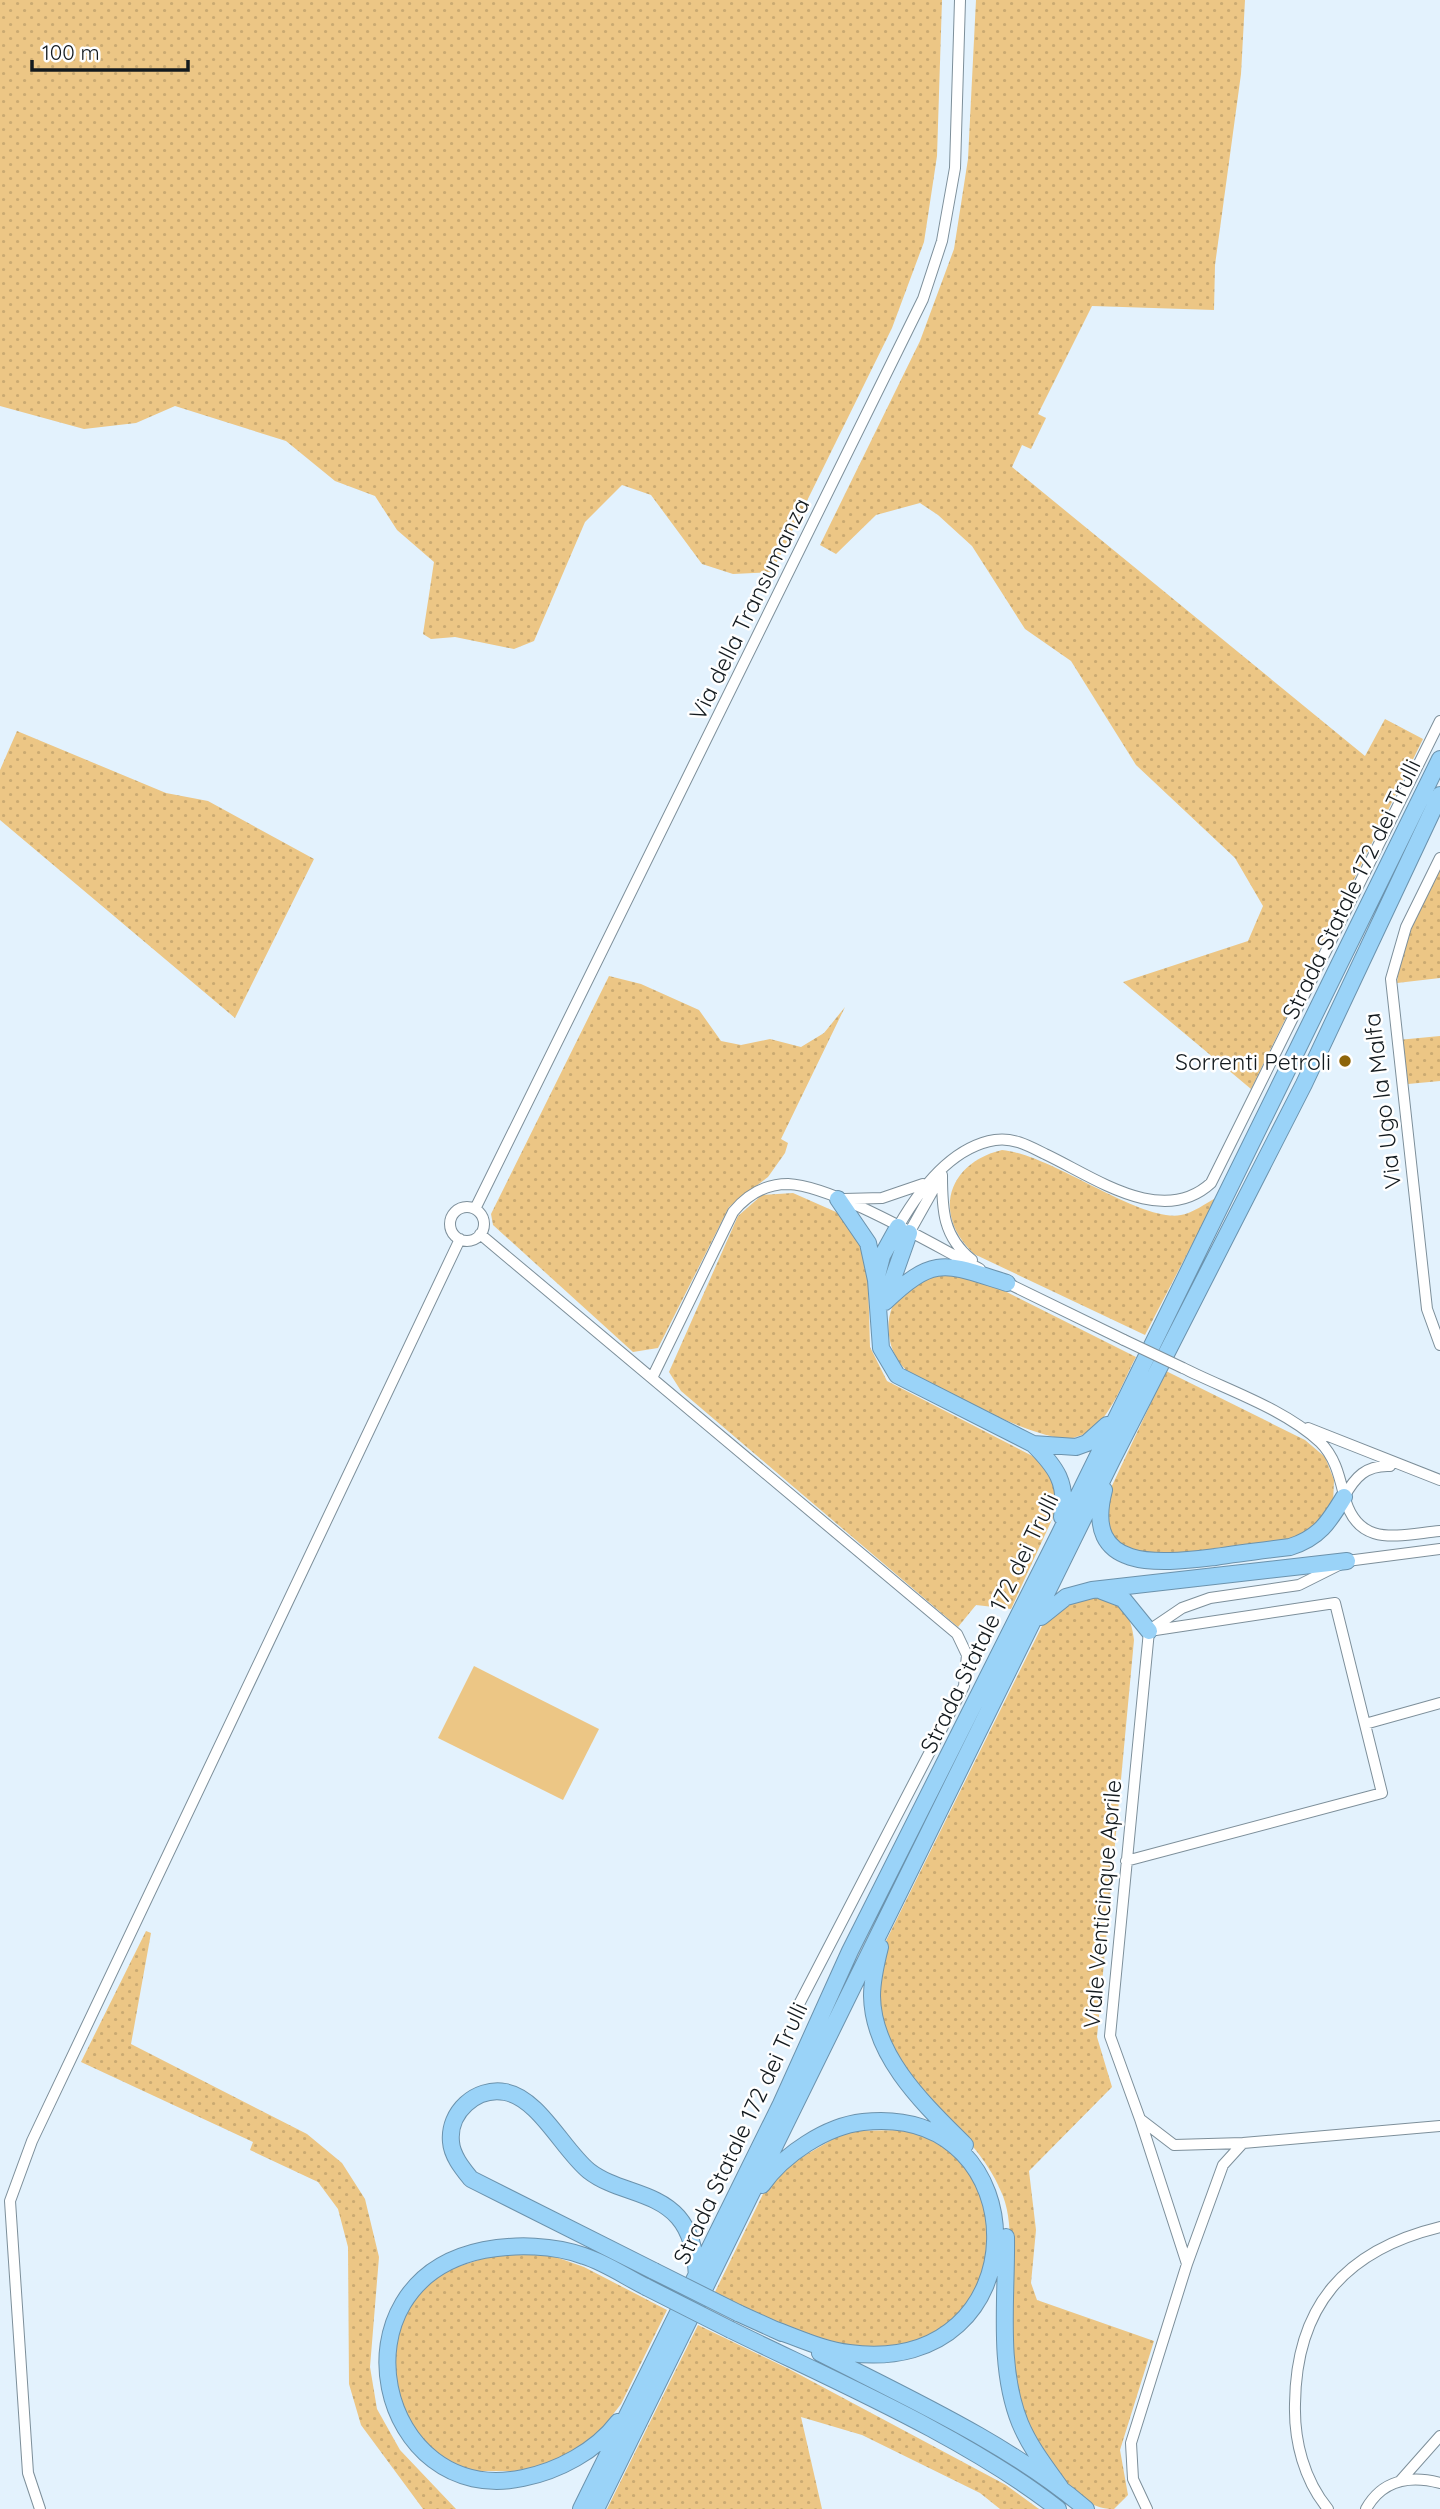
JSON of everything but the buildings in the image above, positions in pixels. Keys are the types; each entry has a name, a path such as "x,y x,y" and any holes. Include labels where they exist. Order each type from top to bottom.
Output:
{"highway":[{"name":"Strada Statale 172 dei Trulli","path":"581,2509 697,2277 850,1951 1059,1535 1440,759"},
{"name":"Strada Statale 172 dei Trulli","path":"596,2509 1112,1460 1304,1083 1440,795"},
{"path":"838,1199 858,1223 868,1242 876,1280 881,1348 897,1375 1032,1444 1064,1448 1087,1443 1119,1409"},
{"path":"876,1280 882,1256 903,1230"},
{"path":"878,1320 903,1230"},
{"path":"885,1302 909,1279 942,1266 952,1266 1007,1283"},
{"path":"1032,1444 1061,1477 1065,1502 1059,1535"},
{"path":"1112,1460 1100,1505 1102,1526 1120,1553 1147,1562 1163,1563 1270,1550 1307,1542 1328,1525 1344,1497"},
{"path":"1028,1633 1054,1604 1092,1590 1347,1561"},
{"path":"1092,1590 1113,1593 1123,1599 1149,1630"},
{"path":"884,1926 872,1997 881,2033 904,2079 921,2101 977,2157 998,2192 1005,2228 1010,2389 1020,2423 1035,2452 1060,2487"},
{"path":"697,2277 689,2233 665,2205 608,2182 589,2170 524,2099 505,2092 485,2092 467,2101 455,2119 451,2142 460,2165 471,2179 934,2411 1060,2487 1086,2509"},
{"path":"742,2213 767,2178 793,2155 839,2128 877,2120 913,2125 947,2142 972,2164 993,2207 997,2235 990,2276 977,2303 965,2317 939,2338 894,2352 861,2354 828,2349 773,2329"},
{"path":"642,2385 616,2424 584,2453 533,2476 510,2481 488,2480 445,2467 424,2452 411,2437 392,2400 386,2379 386,2362 394,2326 412,2292 442,2266 478,2251 525,2246 560,2249 585,2256 929,2429 988,2462 1058,2509"}],"street":[{"name":"Via della Transumanza","path":"475,1209 923,299 942,241 955,168 960,0"},
{"path":"903,1230 916,1195 942,1172 978,1145 1010,1140 1153,1202 1190,1198 1203,1190 1219,1171 1394,808 1440,721"},
{"name":"Via Ugo la Malfa","path":"1440,858 1406,927 1391,979 1427,1310 1440,1345"},
{"path":"838,1199 865,1200 899,1194 942,1172"},
{"path":"942,1172 943,1214 950,1235 963,1253 990,1274"},
{"path":"652,1378 725,1226 742,1201 754,1192 787,1184 838,1199 1293,1422 1440,1480"},
{"path":"462,1208 475,1209 484,1220 480,1234 471,1240 460,1239 451,1230 452,1216 462,1208"},
{"path":"480,1234 957,1634 967,1655 964,1686 795,2012"},
{"path":"40,2509 28,2473 10,2201 50,2103 460,1239"},
{"path":"1293,1422 1331,1455 1344,1497 1356,1523 1365,1531 1388,1536 1440,1531"},
{"path":"1344,1497 1358,1476 1372,1467 1406,1468"},
{"path":"1149,1630 1182,1608 1210,1598 1299,1585 1347,1561 1440,1549"},
{"path":"1126,1861 1382,1793 1335,1604 1149,1630"},
{"name":"Viale Venticinque Aprile","path":"1149,1630 1110,2036 1187,2264"},
{"path":"1365,1724 1440,1703"},
{"path":"1140,2119 1174,2145 1243,2143 1440,2126"},
{"path":"1147,2509 1133,2479 1131,2442 1187,2264 1223,2165 1243,2143"},
{"path":"1328,2509 1304,2466 1295,2424 1298,2353 1305,2330 1320,2303 1355,2266 1394,2242 1440,2227"},
{"path":"1401,2480 1440,2436"},
{"path":"1366,2509 1385,2487 1401,2480 1421,2478 1440,2483"}],"shaded area":[{"path":"0,0 942,0 937,156 924,242 892,328 772,572 733,574 702,564 651,495 622,485 585,522 534,641 514,649 455,637 431,639 423,634 434,562 397,530 375,496 335,481 286,441 175,406 136,423 84,429 0,406"},
{"path":"976,0 1245,0 1241,74 1215,265 1214,310 1092,306 1038,414 1046,418 1031,449 1022,445 1012,467 1365,756 1385,719 1423,739 1251,1089 1123,982 1248,941 1263,906 1235,858 1136,765 1071,661 1025,629 972,546 938,515 920,503 876,515 836,554 820,545 920,341 954,249 968,159"},
{"path":"17,731 166,793 208,801 314,859 235,1018 0,820 0,770"},
{"path":"1440,867 1440,978 1397,983 1401,949"},
{"path":"609,976 641,984 699,1010 721,1041 741,1045 770,1039 801,1047 824,1033 845,1007 781,1139 788,1143 785,1153 768,1177 729,1207 658,1348 633,1352 493,1225 491,1214"},
{"path":"1440,1036 1440,1081 1408,1084 1403,1072 1398,1040"},
{"path":"1002,1150 1046,1163 1120,1199 1164,1215 1186,1214 1216,1198 1145,1335 974,1254 961,1239 953,1223 950,1207 958,1178 969,1166 983,1157"},
{"path":"793,1193 836,1212 859,1237 868,1280 870,1347 887,1381 1044,1462 1059,1497 1055,1513 1011,1609 976,1605 958,1627 681,1391 669,1372 738,1216 762,1195"},
{"path":"933,1272 975,1276 1136,1357 1105,1415 1088,1432 1072,1438 1060,1438 1025,1428 982,1410 906,1370 899,1362 890,1341 889,1319 904,1290"},
{"path":"1166,1371 1305,1440 1325,1457 1334,1480 1333,1505 1320,1527 1297,1538 1159,1559 1129,1552 1112,1537 1107,1526 1109,1492"},
{"path":"1098,1596 1124,1612 1134,1640 1097,2037 1112,2087 1029,2171 1036,2230 1031,2283 1037,2300 1154,2341 1120,2450 1128,2495 1114,2509 1095,2505 1070,2486 1048,2464 1032,2439 1021,2412 1011,2354 1009,2230 1003,2196 989,2168 971,2144 907,2074 890,2049 879,2020 875,1988 883,1947 1045,1620 1063,1605"},
{"path":"474,1666 599,1729 563,1800 438,1738"},
{"path":"146,1931 151,1933 131,2044 307,2134 342,2163 365,2199 379,2257 370,2367 377,2409 400,2450 456,2509 423,2509 361,2425 349,2384 348,2247 338,2209 318,2182 250,2150 253,2142 81,2062"},
{"path":"909,2130 933,2141 967,2167 981,2190 988,2215 990,2242 986,2267 977,2290 964,2309 946,2325 925,2337 900,2346 874,2350 856,2349 815,2339 714,2294 764,2192 785,2167 847,2131"},
{"path":"507,2251 550,2255 584,2267 667,2310 621,2404 597,2435 560,2462 535,2471 469,2471 429,2449 405,2421 391,2360 409,2303 441,2272"},
{"path":"698,2325 789,2369 1006,2485 1039,2509 1000,2509 980,2493 862,2435 801,2417 822,2509 607,2509"}],"place":[{"name":"Sorrenti Petroli","path":"1345,1061"}]}
